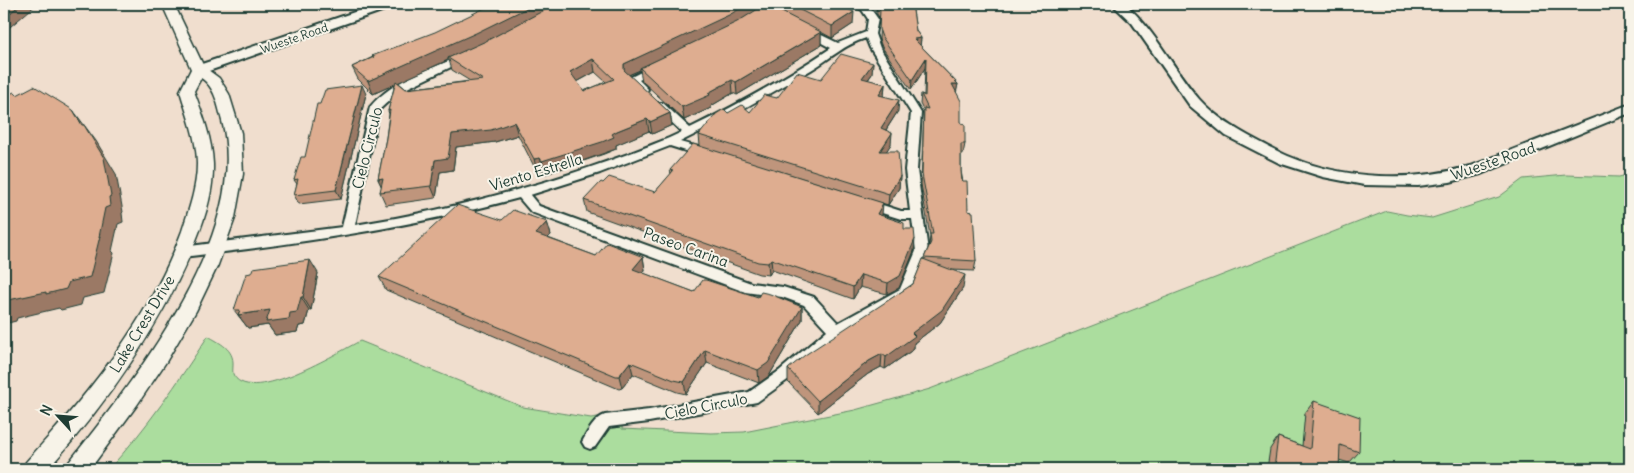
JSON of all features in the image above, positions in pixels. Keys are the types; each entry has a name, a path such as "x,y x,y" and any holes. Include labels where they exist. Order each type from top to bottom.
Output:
{"main road":[{"name":"Lake Crest Drive","path":"77,469 132,398 184,316 206,272 232,191 236,158 233,133 215,81 198,70 168,4"},
{"name":"Lake Crest Drive","path":"34,469 73,427 100,392 151,315 173,274 201,197 205,166 203,143 188,91 198,70"}],"street":[{"name":"Wueste Road","path":"198,70 245,56 389,4"},
{"path":"750,21 770,13 776,4"},
{"name":"Cielo Circulo","path":"590,442 605,421 649,416 752,398 784,375 836,330 905,292 922,251 911,170 916,113 875,48 870,34 873,20 865,8 856,4"},
{"name":"Wueste Road","path":"1118,4 1136,20 1195,103 1231,132 1284,160 1323,172 1364,180 1418,181 1450,177 1476,170 1630,108"},
{"path":"799,27 840,48"},
{"name":"Viento Estrella","path":"182,252 347,231 446,213 553,185 669,142 726,114 858,36 870,34"},
{"name":"Cielo Circulo","path":"347,231 374,109 378,101 390,92 476,53"},
{"path":"666,63 632,79 688,132"},
{"path":"669,142 719,157"},
{"name":"Paseo Carina","path":"522,194 535,210 750,288 783,292 809,301 836,330"},
{"path":"855,200 901,215 917,215"}],"green space":[{"path":"1630,174 1630,469 109,469 149,421 208,336 229,351 233,359 233,375 244,383 259,384 276,381 296,374 360,341 523,407 591,418 623,413 622,429 711,433 744,432 855,410 930,389 1387,211 1432,218 1499,197 1523,179 1566,175 1619,177"}],"building":[{"path":"4,4 21,4 4,18"},
{"path":"493,4 535,4 476,33 368,81 352,67 374,57 372,56 435,32"},
{"path":"556,4 748,4 729,15 624,64 624,70 670,113 650,122 647,119 617,131 612,134 614,137 602,142 542,161 540,158 534,159 514,122 491,130 452,134 448,158 435,160 431,186 380,192 383,178 378,179 390,110 388,111 396,81 406,89 483,80 448,58 486,41","holes":["593,59 614,79 584,91 570,72"]},
{"path":"766,4 821,32 736,82 732,80 708,93 710,95 682,107 640,68 737,22"},
{"path":"788,4 836,4 854,12 832,26"},
{"path":"877,4 912,4 916,31 921,38 914,39 958,84 952,84 961,101 961,123 965,124 965,144 961,144 961,171 962,181 967,181 968,211 973,212 976,261 924,258 931,242 930,234 933,234 922,174 924,108 928,109 921,94 925,96 926,58 912,80 882,37 879,29 880,10"},
{"path":"841,54 873,63 862,78 885,84 879,95 899,100 881,128 892,133 880,151 898,151 900,176 889,194 699,135 716,114 724,109 728,113 742,105 750,112 764,95 777,98 797,72 821,79"},
{"path":"362,85 336,190 294,195 298,179 294,180 301,157 305,157 317,104 320,104 325,90"},
{"path":"34,86 73,110 82,125 84,125 104,158 111,196 109,197 110,206 105,208 90,277 69,282 66,289 4,301 4,97 14,92 17,95"},
{"path":"693,144 883,203 877,214 904,223 904,229 914,229 915,239 900,276 888,283 861,275 853,287 771,259 768,263 758,262 584,200 601,182 603,183 609,177 655,192 673,171 670,170"},
{"path":"457,205 502,220 513,210 547,222 536,234 596,256 607,243 643,257 633,269 694,292 703,280 706,280 758,297 761,292 770,294 802,307 768,363 758,370 705,350 684,382 674,380 630,362 619,376 616,376 379,277"},
{"path":"923,259 965,275 942,310 912,333 915,336 886,357 882,354 869,361 818,401 788,369 805,355 913,284"},
{"path":"310,260 303,297 301,297 297,312 290,313 289,319 266,322 270,310 238,315 240,310 234,310 246,274 251,273 253,268"},
{"path":"1314,401 1360,417 1359,452 1340,445 1339,469 1274,469 1278,437 1310,449"},
{"path":"1218,462 1224,469 1207,469 1205,466"}]}
